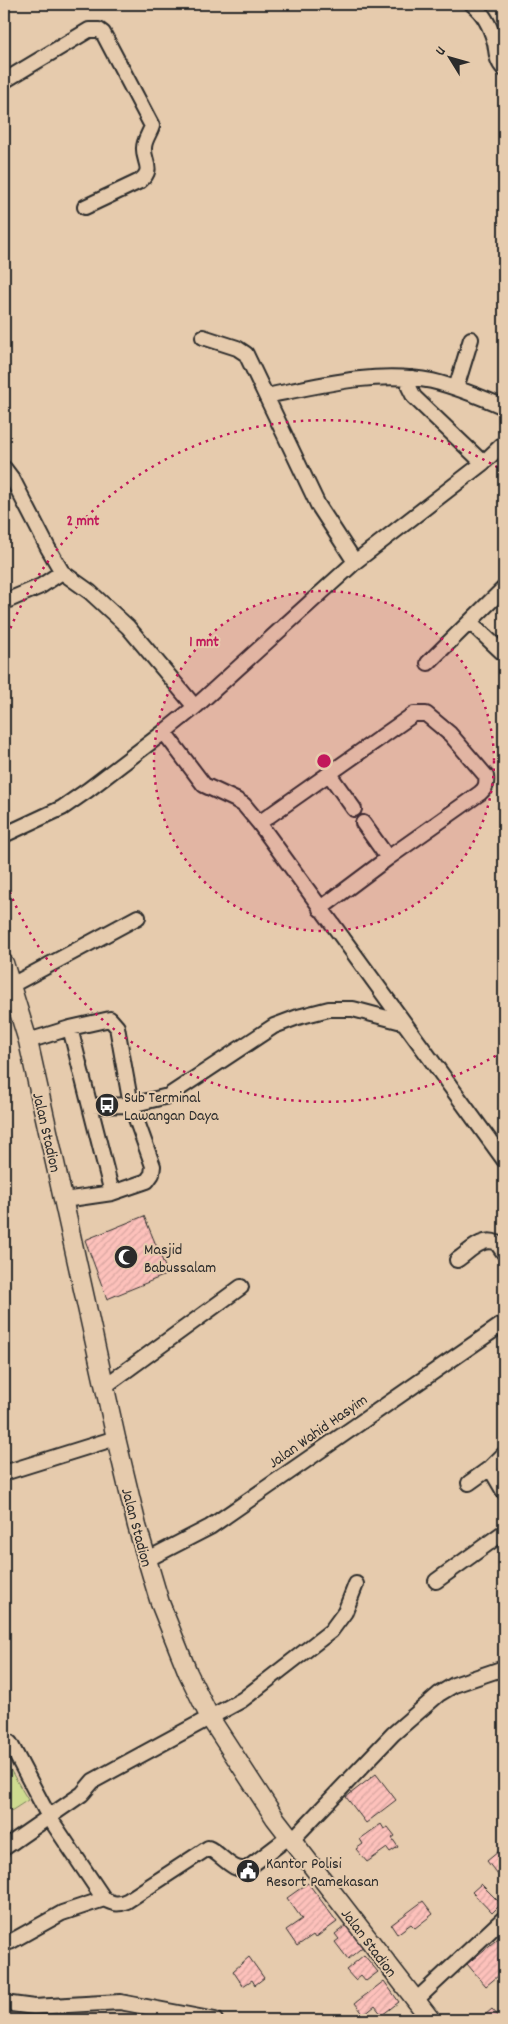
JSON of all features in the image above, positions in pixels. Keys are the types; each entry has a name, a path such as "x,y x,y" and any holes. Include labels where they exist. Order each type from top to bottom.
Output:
{"main road":[{"name":"Jalan Stadion","path":"4,963 10,986 11,1012 28,1041 116,1438 146,1560 160,1602 188,1673 210,1718 275,1818 431,2020"}],"street":[{"path":"472,4 485,19 493,37 496,58 504,69"},
{"path":"4,81 89,30 103,32 152,126 144,148 148,170 146,176 140,181 85,207"},
{"path":"203,338 238,348 246,354 318,504 355,562"},
{"path":"456,388 471,339"},
{"path":"267,396 340,382 389,377 412,378 456,388 504,407"},
{"path":"412,378 409,387 414,397 483,463"},
{"path":"4,835 62,808 164,732 195,707 355,562 483,463 504,443"},
{"path":"4,468 14,480 62,572 90,592 128,627 195,707"},
{"path":"4,602 41,586 62,572"},
{"path":"428,663 504,588"},
{"path":"470,622 504,654"},
{"path":"259,824 414,714 426,714 450,734 486,776 487,783 485,789 320,909"},
{"path":"164,732 204,785 236,800 244,806 259,824 504,1160"},
{"path":"329,774 354,809"},
{"path":"363,823 388,858"},
{"path":"10,986 138,917"},
{"path":"91,1106 131,1105 168,1096 274,1026 298,1017 329,1009 353,1009 402,1022"},
{"path":"28,1041 70,1028 110,1019 114,1022 117,1027 131,1105 153,1166 152,1174 147,1181 112,1194 64,1200"},
{"path":"70,1028 112,1194"},
{"path":"457,1260 488,1240 497,1242 504,1253"},
{"path":"105,1386 242,1287"},
{"name":"Jalan Wahid Hasyim","path":"146,1560 210,1526 504,1323"},
{"path":"4,1473 116,1438"},
{"path":"469,1483 490,1468 504,1454"},
{"path":"490,1468 504,1492"},
{"path":"436,1581 504,1532"},
{"path":"4,1848 82,1794 93,1781 210,1718 257,1690 331,1631 345,1612 356,1584"},
{"path":"4,1739 10,1743 49,1817 104,1898 119,1904 128,1901 208,1848 219,1854 237,1870 248,1868 291,1838 394,1734 439,1694 454,1685 504,1668"},
{"path":"4,1941 10,1942 56,1916 104,1898"},
{"path":"415,2001 504,1918"},
{"path":"4,2003 34,2007 120,2002 215,2020"}],"green space":[{"path":"4,1759 28,1800 11,1811 4,1799"}],"building":[{"name":"Masjid Babussalam","path":"144,1216 168,1274 107,1299 85,1240"},
{"path":"376,1774 396,1800 366,1823 346,1797"},
{"path":"381,1824 384,1829 388,1827 395,1836 392,1838 398,1847 390,1852 387,1848 367,1862 356,1849 363,1844 360,1839"},
{"path":"504,1847 504,1859 502,1861 504,1870 498,1875 487,1861"},
{"path":"308,1883 337,1922 315,1938 313,1935 297,1946 286,1930 302,1919 287,1898"},
{"path":"481,1884 501,1904 492,1913 472,1892"},
{"path":"423,1901 433,1914 415,1928 411,1924 397,1934 391,1925"},
{"path":"348,1924 365,1945 348,1959 335,1942 339,1939 335,1934"},
{"path":"501,1936 504,1941 504,1954 498,1959 504,1966 504,1971 486,1986 467,1964"},
{"path":"364,1955 378,1972 366,1981 361,1975 355,1980 346,1970"},
{"path":"249,1957 264,1978 255,1985 252,1980 243,1986 233,1971"},
{"path":"384,1981 399,2002 382,2015 375,2006 364,2015 355,2003"},
{"path":"492,2009 499,2017 495,2020 479,2020"}],"place":[{"name":"Sub Terminal Lawangan Daya","path":"107,1105"},
{"name":"Masjid Babussalam","path":"126,1257"},
{"name":"Kantor Polisi Resort Pamekasan","path":"248,1871"}]}
